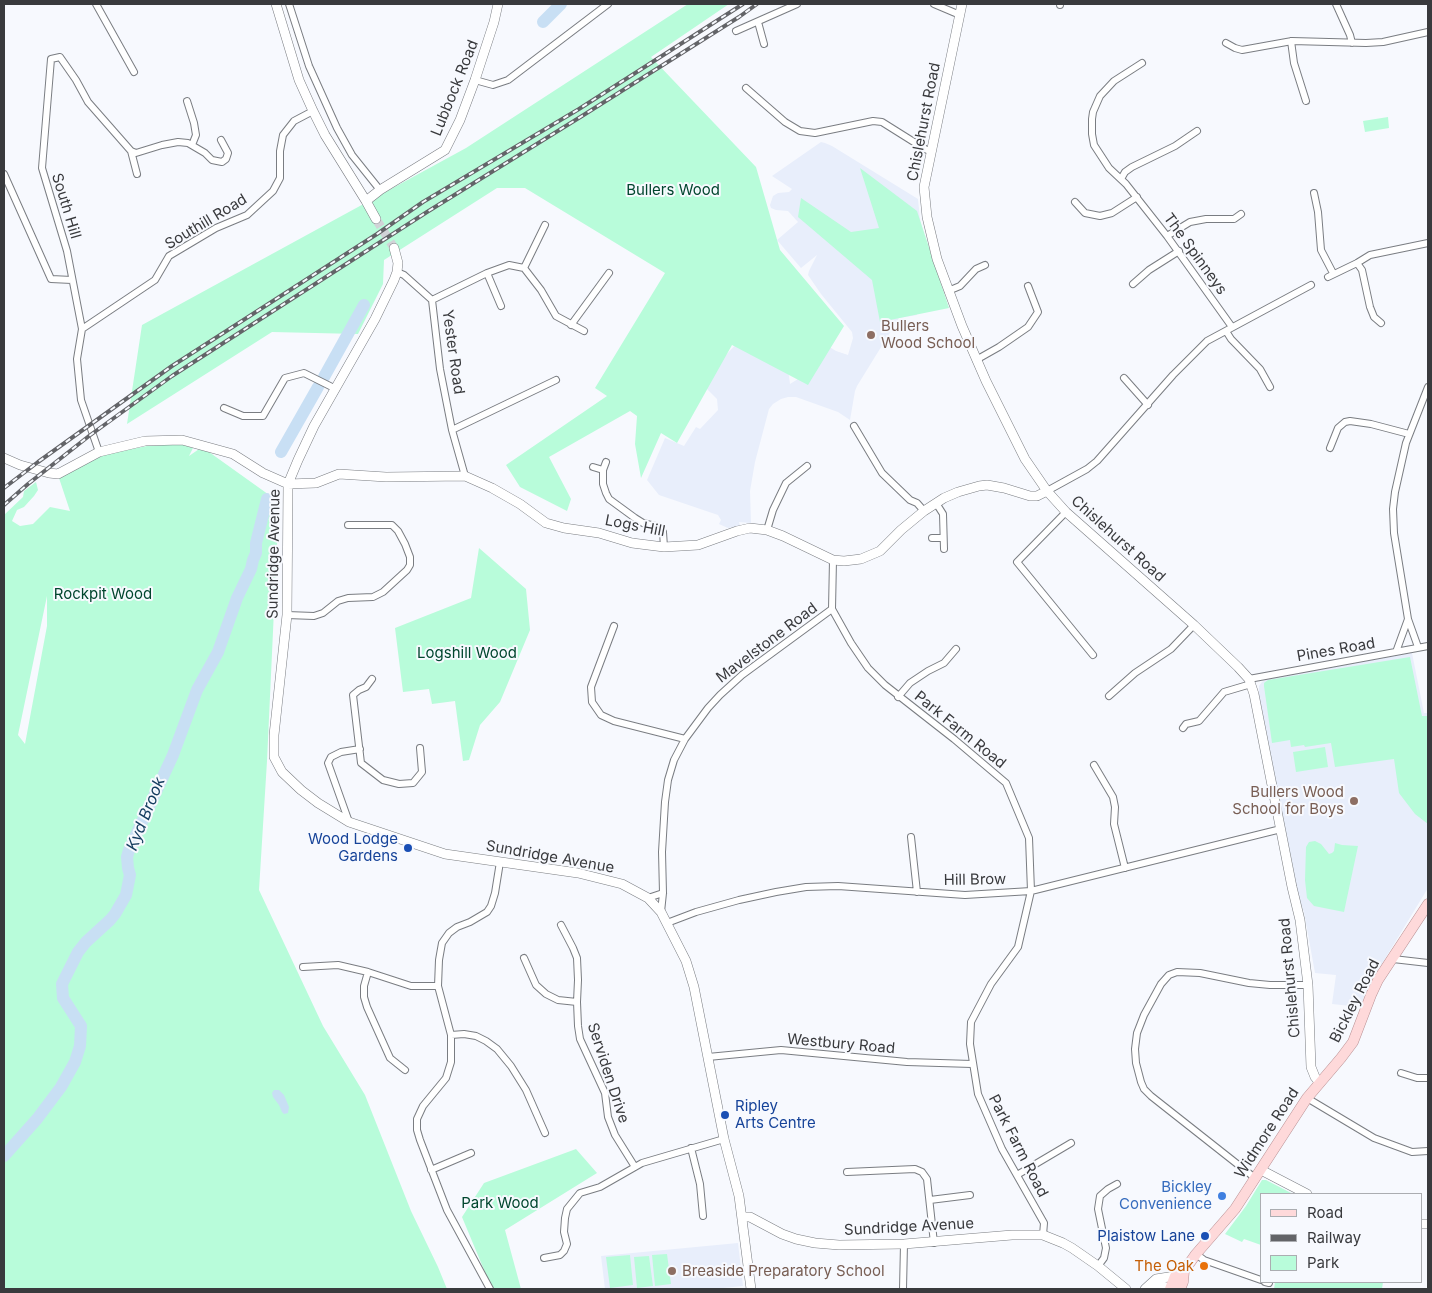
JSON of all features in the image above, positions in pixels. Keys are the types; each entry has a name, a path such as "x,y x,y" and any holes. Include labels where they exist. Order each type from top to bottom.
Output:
{"main road":[{"name":"Bickley Road","path":"1319,1082 1354,1042 1378,980 1428,904"},
{"name":"Widmore Road","path":"1169,1289 1180,1273 1235,1209 1319,1082"},
{"name":"Widmore Road","path":"1180,1273 1183,1282 1180,1289"}],"street":[{"path":"96,4 134,72"},
{"path":"276,4 299,80 313,111 325,135 376,219"},
{"path":"289,4 309,66 337,128 352,155 380,190"},
{"name":"Lubbock Road","path":"366,200 445,150 460,120 475,80 498,4"},
{"path":"475,80 494,85 508,80 608,4"},
{"path":"736,31 797,4"},
{"path":"934,4 960,15"},
{"name":"Chislehurst Road","path":"962,4 924,187 927,217 937,259 976,360 1025,459 1047,491 1066,512 1194,625 1250,681 1300,920 1308,985 1311,1067 1319,1082"},
{"path":"1336,4 1352,43"},
{"path":"758,22 764,44"},
{"path":"1226,43 1242,50 1291,42 1383,42 1428,32"},
{"path":"1291,42 1294,63 1306,101"},
{"name":"South Hill","path":"82,329 67,251 42,168 51,59 60,57 88,102 131,151"},
{"name":"The Spinneys","path":"1142,63 1107,87 1100,96 1093,112 1092,134 1094,145 1105,163 1126,184 1179,251 1229,329 1230,339 1260,368 1270,387"},
{"path":"746,88 785,122 800,131 815,133 872,121 882,122 899,134 932,152"},
{"path":"187,101 196,136 192,145"},
{"name":"Southill Road","path":"82,329 155,280 169,256 216,228 247,215 273,191 280,178 280,152 283,135 294,121 313,111"},
{"path":"1121,179 1125,172 1132,167 1175,146 1197,131"},
{"path":"131,151 136,153 178,142 192,145 212,160 222,162 226,159 228,153 221,140"},
{"path":"131,151 138,174"},
{"path":"4,174 51,279 72,280"},
{"path":"1314,193 1318,212 1321,250 1330,275 1370,255 1428,243"},
{"path":"1075,202 1084,212 1100,216 1112,213 1136,197"},
{"path":"1167,236 1190,222 1206,219 1234,219 1241,214"},
{"path":"524,268 545,225"},
{"path":"394,248 398,263 397,272"},
{"path":"1133,284 1149,270 1179,251"},
{"path":"1357,263 1362,270 1370,307 1374,317 1381,323"},
{"path":"432,300 487,273 509,265 524,268 541,290 556,316 584,331"},
{"path":"948,291 960,286 976,269 985,265"},
{"name":"Yester Road","path":"397,272 404,275 432,300 440,369 452,430 465,476"},
{"name":"Sundridge Avenue","path":"397,272 375,319 310,435 288,484 287,615 274,735 274,757 282,772 318,803 349,822 445,854 590,876 622,884 648,898 661,912 686,960 692,978 724,1139 739,1196 742,1217 750,1217 782,1234 796,1239 856,1245 904,1244 1012,1235 1043,1235 1064,1243 1098,1266 1126,1289"},
{"path":"487,273 501,306"},
{"path":"571,325 609,273"},
{"path":"1047,491 1087,469 1097,461 1207,341 1311,285"},
{"path":"976,360 1000,347 1028,327 1038,312 1028,286"},
{"path":"82,329 77,359 81,400 99,452"},
{"path":"224,408 243,416 264,416 285,378 304,373 336,390"},
{"path":"1124,378 1148,404"},
{"path":"452,430 556,380"},
{"path":"1418,647 1408,620 1394,533 1393,509 1397,483 1409,434 1428,387"},
{"path":"1330,448 1338,428 1345,422 1350,421 1409,434"},
{"path":"854,426 882,474 910,500 924,510"},
{"path":"4,458 20,466 58,474 99,452 145,442 182,440 234,454 263,473 288,484"},
{"path":"606,462 603,470 603,484 609,499 643,523 659,527 663,532 664,547"},
{"path":"767,530 773,510 786,483 807,466"},
{"path":"593,467 603,470"},
{"name":"Logs Hill","path":"288,484 316,483 339,474 386,477 465,476 506,496 546,523 564,528 599,533 632,542 664,547 698,545 750,528 767,530 833,560 861,559 880,551 924,510 958,492 979,486 999,487 1030,496 1037,496 1047,491"},
{"path":"936,503 942,514 944,549"},
{"path":"1066,512 1017,562 1093,655"},
{"path":"287,615 314,616 323,613 338,602 348,598 373,598 383,592 407,570 410,565 410,557 402,538 392,525 348,525"},
{"path":"932,538 943,538"},
{"path":"832,609 833,560"},
{"name":"Park Farm Road","path":"832,609 868,668 898,697 954,739 1006,784 1029,838 1030,891 1018,948 991,984 971,1022 970,1044 978,1094 1002,1149 1044,1222 1043,1235"},
{"name":"Mavelstone Road","path":"661,912 662,852 668,780 674,760 685,739 720,695 737,680 832,609"},
{"path":"1396,652 1408,620"},
{"path":"1109,696 1135,673 1171,649 1194,625"},
{"path":"614,626 591,687 592,702 601,715 614,722 685,739"},
{"name":"Pines Road","path":"1183,728 1186,724 1199,721 1224,692 1250,681 1428,646"},
{"path":"898,697 910,683 944,663 956,649"},
{"path":"372,679 366,687 353,695 361,763 384,780 399,784 413,783 422,772 420,748"},
{"path":"349,822 328,763 331,757 341,752 360,749"},
{"path":"1094,765 1114,797 1114,824 1124,868"},
{"name":"Hill Brow","path":"667,923 696,912 739,900 806,887 838,886 965,895 1030,891 1281,829"},
{"path":"911,837 917,892"},
{"path":"490,1289 447,1210 431,1170 418,1130 417,1119 423,1106 446,1078 451,1062 451,1034 438,986 442,943 449,933 457,927 487,912 495,893 500,862"},
{"path":"648,898 662,893"},
{"name":"Serviden Drive","path":"561,925 577,958 577,1002 580,1039 604,1093 608,1117 615,1135 635,1167"},
{"path":"524,958 536,985 546,994 558,1000 577,1002"},
{"path":"1393,959 1428,963"},
{"path":"303,967 338,965 368,972 411,986 438,986"},
{"path":"368,972 364,986 364,997 367,1007 390,1058 405,1070"},
{"path":"1305,1193 1258,1174 1151,1096 1144,1089 1141,1082 1135,1049 1137,1033 1144,1015 1161,984 1178,972 1200,973 1270,986 1308,985"},
{"path":"451,1034 476,1036 496,1049 511,1066 526,1090 544,1133"},
{"name":"Westbury Road","path":"708,1057 781,1050 907,1062 972,1064"},
{"path":"1400,1073 1417,1078 1428,1078"},
{"path":"1307,1098 1374,1138 1412,1152 1428,1151"},
{"path":"544,1258 560,1254 564,1251 567,1244 564,1232 567,1209 580,1193 600,1187 642,1163 724,1139"},
{"path":"1017,1174 1071,1142"},
{"path":"691,1148 700,1184 703,1216"},
{"path":"431,1170 471,1153"},
{"path":"847,1172 915,1170 922,1172 928,1179 934,1242"},
{"path":"1098,1266 1104,1258 1106,1248 1098,1209 1100,1196 1117,1184"},
{"path":"930,1200 970,1195"},
{"path":"742,1217 751,1289"},
{"path":"903,1289 904,1244"},
{"path":"1196,1254 1204,1260 1260,1280"},
{"path":"1148,1288 1156,1279 1180,1273"},
{"path":"1148,1288 1164,1286 1169,1289"}],"shaded area":[{"name":"Bullers Wood School","path":"821,142 832,146 918,199 920,219 928,253 916,305 917,315 899,318 857,386 850,420 838,412 796,397 781,399 773,404 769,409 755,462 750,491 751,523 739,522 740,526 728,528 719,524 721,520 718,515 659,495 647,480 665,438 684,446 696,427 700,429 718,410 717,399 700,382 744,336 787,370 790,384 798,379 817,339 836,351 848,355 853,338 852,332 808,275 817,255 801,268 777,240 798,222 788,211 776,210 771,208 770,205 773,196 778,193 789,192 792,189 772,176"},
{"name":"Bullers Wood School for Boys","path":"1412,653 1424,713 1428,713 1428,888 1369,985 1360,1007 1332,1004 1336,975 1315,973 1259,695 1259,686 1267,679"},
{"name":"Breaside Preparatory School","path":"738,1243 743,1286 714,1289 605,1289 601,1256"}],"green space":[{"name":"Bullers Wood","path":"688,4 729,4 651,57 756,167 780,250 844,326 808,385 732,345 677,443 661,433 641,478 635,444 637,416 630,411 549,457 571,499 567,511 520,487 506,465 607,396 595,388 665,273 525,188 497,188 384,260 383,284 358,334 272,332 127,424 142,325 466,148"},
{"path":"1388,117 1389,128 1365,132 1363,121"},
{"path":"860,168 917,211 949,308 880,322 872,280 798,217 801,198 851,232 879,228"},
{"name":"Rockpit Wood","path":"181,444 193,448 189,456 202,447 279,502 259,890 323,1026 365,1095 411,1211 447,1289 4,1289 4,515 23,497 24,491 36,482 38,490 24,507 17,510 12,521 20,526 33,524 50,507 70,511 59,478 101,455 147,446","holes":["47,596 47,626 25,744 18,735"]},
{"name":"Logshill Wood","path":"479,548 526,589 530,630 500,702 480,725 469,760 463,761 455,701 432,704 429,689 403,692 395,628 471,598"},
{"path":"1410,657 1422,716 1428,716 1428,824 1415,814 1399,793 1394,759 1335,767 1331,743 1291,747 1290,740 1272,743 1264,686 1264,683 1268,680"},
{"path":"1325,747 1328,767 1296,772 1293,752"},
{"path":"1315,841 1321,844 1329,854 1334,851 1335,843 1358,846 1344,912 1314,906 1307,898 1305,880 1306,847 1309,842"},
{"name":"Park Wood","path":"576,1149 597,1173 505,1230 521,1289 492,1289 462,1217 484,1183"},
{"path":"1262,1180 1266,1180 1291,1193 1260,1193 1260,1245 1244,1239 1242,1242 1225,1234"},
{"path":"667,1254 671,1284 655,1286 652,1255"},
{"path":"630,1255 633,1285 610,1288 606,1257"},
{"path":"649,1256 653,1286 637,1288 634,1257"},
{"path":"1275,1283 1383,1283 1382,1289 1274,1289"}],"water":[{"path":"274,1090 279,1090 284,1095 289,1107 288,1113 284,1114 282,1112 273,1097 272,1093"}],"waterway":[{"name":"Kyd Brook","path":"543,22 561,4"},
{"name":"Kyd Brook","path":"324,377 364,305"},
{"name":"Kyd Brook","path":"281,452 318,387"},
{"name":"Kyd Brook","path":"4,1156 37,1119 61,1087 75,1062 80,1046 81,1026 63,998 62,984 78,952 110,920 126,895 130,875 127,857 129,850 173,755 197,690 218,652 237,598 251,569 267,499"}],"tunnel":[{"path":"376,219 394,248"}],"railway":[{"path":"4,488 172,366 377,234 423,202 579,109 743,4"},
{"path":"4,505 89,436 172,376 427,212 757,4"}],"place":[{"name":"Bullers Wood School","path":"871,335"},
{"name":"Bullers Wood School for Boys","path":"1354,801"},
{"name":"Wood Lodge Gardens","path":"408,848"},
{"name":"Ripley Arts Centre","path":"725,1115"},
{"name":"Bickley Convenience","path":"1222,1196"},
{"name":"Plaistow Lane","path":"1205,1236"},
{"name":"The Oak","path":"1204,1266"},
{"name":"Breaside Preparatory School","path":"672,1271"}]}
